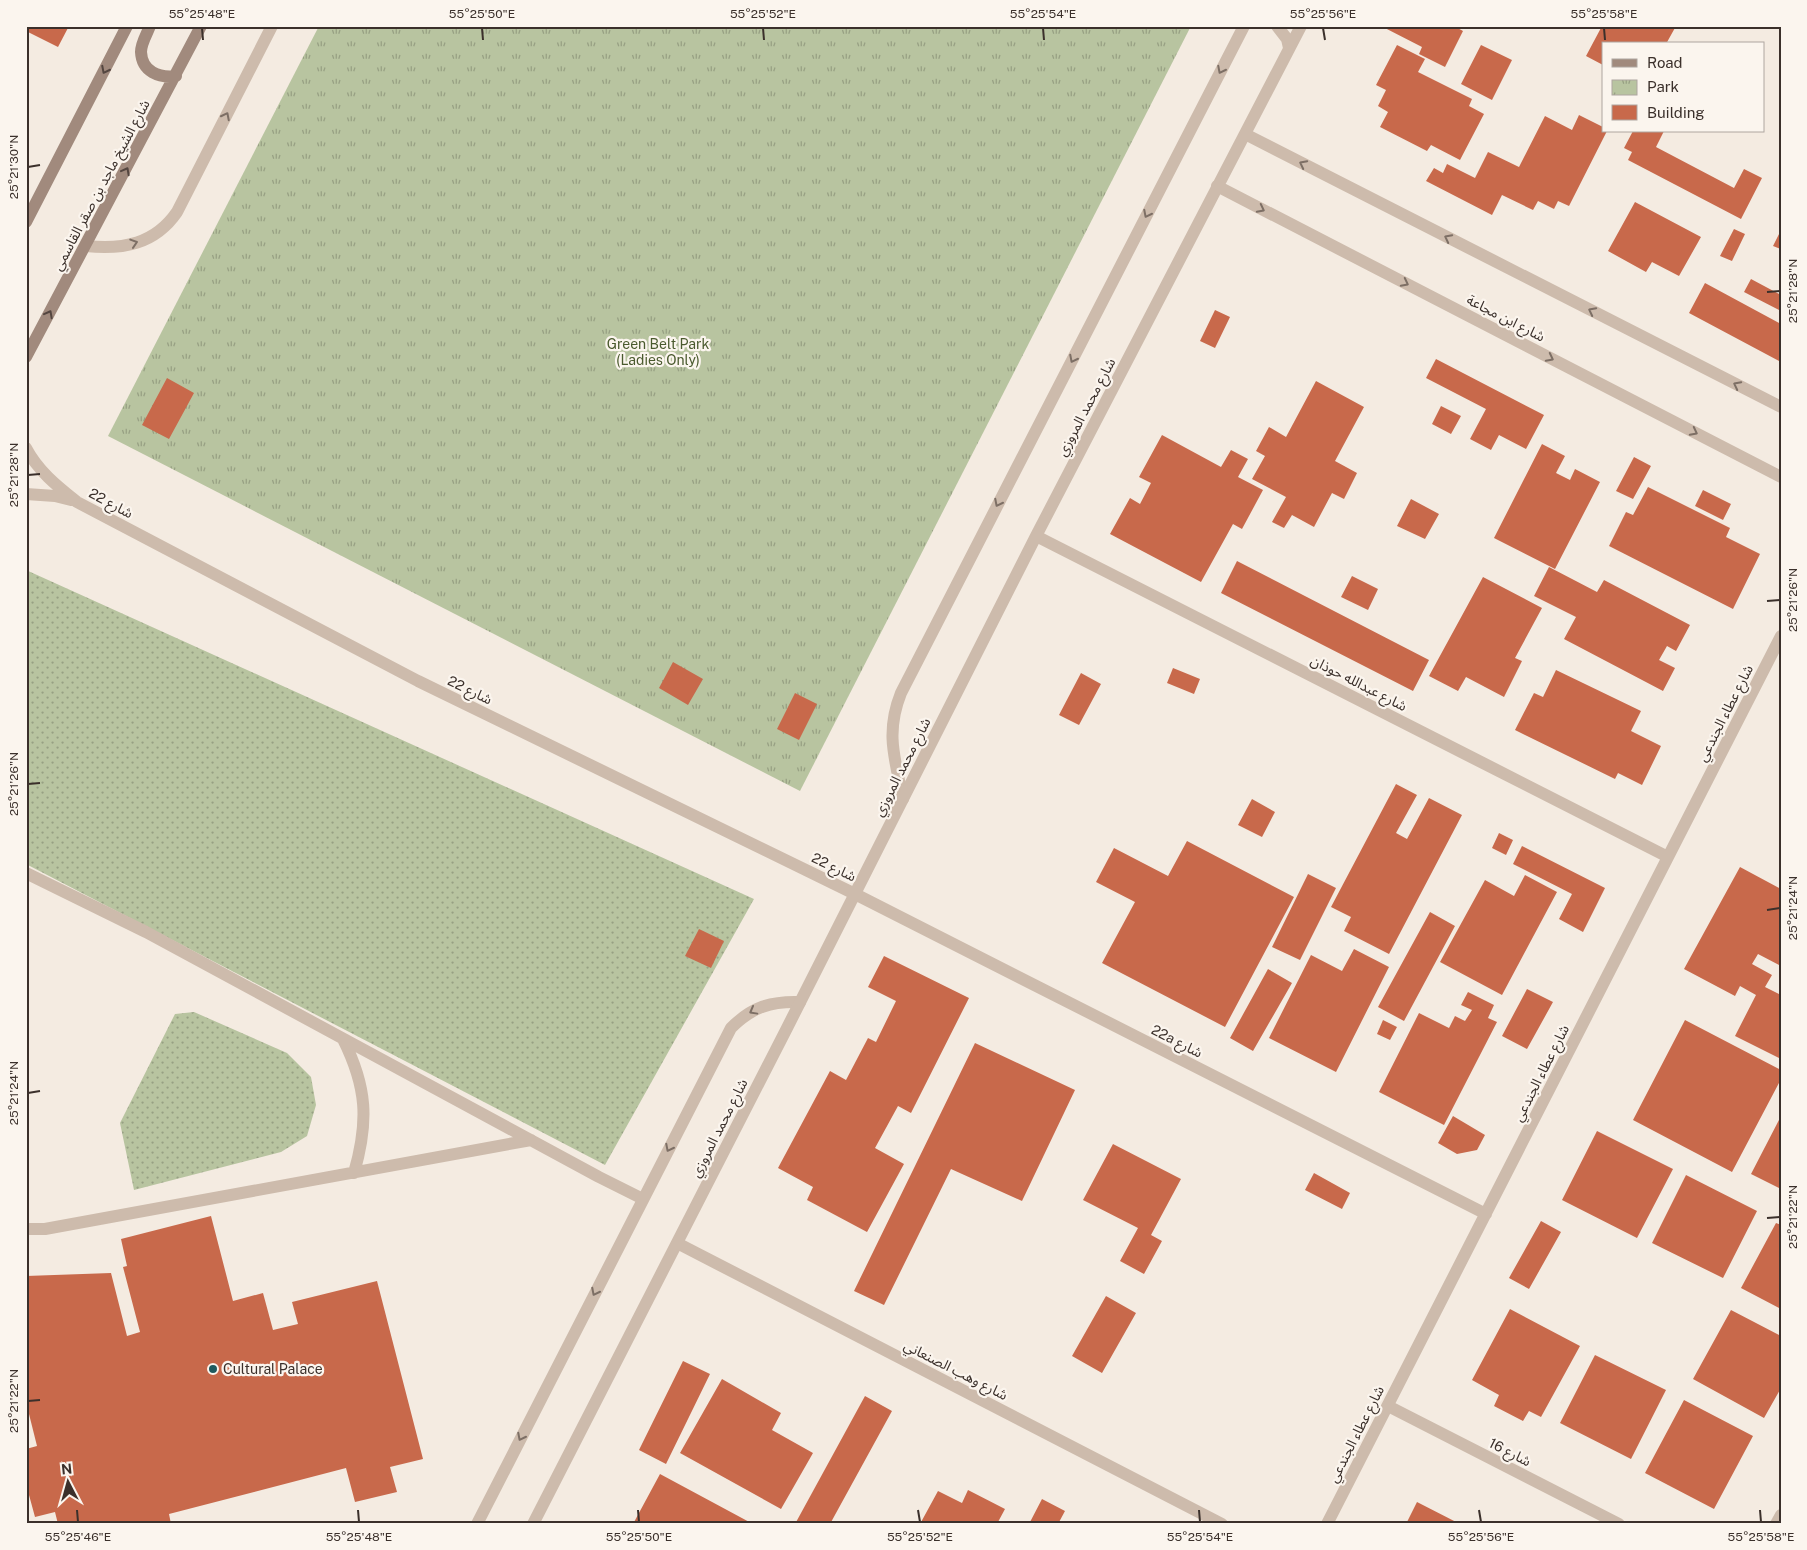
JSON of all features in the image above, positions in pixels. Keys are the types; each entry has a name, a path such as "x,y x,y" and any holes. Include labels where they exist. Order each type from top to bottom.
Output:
{"main road":[{"path":"26,222 127,26"},
{"path":"150,26 143,42 141,52 143,61 149,70 156,75 176,76"},
{"name":"شارع الشيخ ماجد بن صقر القاسمي","path":"26,357 201,26"}],"street":[{"path":"86,246 122,247 155,235 169,224 177,212 272,26"},
{"path":"903,799 892,743 894,709 901,693 1244,26"},
{"path":"1277,26 1287,39 1289,48"},
{"name":"شارع محمد المروزي","path":"533,1524 1036,536 1301,26"},
{"path":"1245,134 1781,407"},
{"name":"شارع ابن مجاعة","path":"1217,186 1781,477"},
{"name":"شارع 22","path":"26,448 42,472 77,502 418,681 855,894"},
{"name":"شارع 22","path":"26,494 55,496 77,502"},
{"name":"شارع عبدالله حوذان","path":"1036,536 1668,857"},
{"name":"شارع عطاء الجندعي","path":"1327,1524 1781,636"},
{"path":"26,873 146,932 643,1199"},
{"name":"22a شارع","path":"855,894 1486,1214"},
{"path":"477,1524 732,1028 749,1013 765,1005 783,1001 800,1002"},
{"path":"343,1039 354,1060 364,1104 364,1128 361,1150 354,1172"},
{"path":"26,1229 45,1229 531,1140"},
{"name":"شارع وهب الصنعاني","path":"677,1243 1222,1524"},
{"name":"شارع 16","path":"1388,1406 1619,1524"},
{"path":"1776,1524 1781,1515"}],"green space":[{"name":"Green Belt Park (Ladies Only)","path":"319,26 1191,26 800,791 108,436"},
{"path":"26,570 754,899 605,1165 26,864"},
{"path":"194,1012 287,1053 311,1077 316,1105 307,1136 281,1152 134,1190 120,1123 175,1014"}],"building":[{"path":"26,26 69,26 58,47 26,31"},
{"path":"1381,26 1454,26 1463,31 1445,67 1419,54 1422,47"},
{"path":"1602,26 1676,26 1667,42 1602,42 1602,64 1586,56"},
{"path":"1397,45 1425,59 1418,72 1472,99 1469,106 1484,114 1460,160 1431,145 1427,151 1380,127 1388,112 1378,106 1386,90 1376,85"},
{"path":"1481,45 1512,60 1492,100 1461,84"},
{"path":"1579,115 1602,126 1602,132 1606,132 1569,206 1558,201 1554,209 1538,201 1533,210 1502,195 1492,215 1426,181 1434,168 1443,173 1447,164 1475,178 1488,152 1519,167 1545,116 1572,130"},
{"path":"1632,132 1664,132 1656,147 1734,188 1744,169 1762,178 1741,219 1628,160 1632,152 1624,148"},
{"path":"1635,202 1701,237 1679,276 1652,262 1646,272 1608,251"},
{"path":"1734,229 1745,234 1732,261 1720,256"},
{"path":"1781,230 1781,249 1773,246"},
{"path":"1751,279 1781,295 1781,311 1744,292"},
{"path":"1705,283 1781,324 1781,362 1689,313"},
{"path":"1215,310 1230,317 1215,348 1200,341"},
{"path":"1436,359 1544,415 1526,449 1499,435 1491,450 1470,439 1486,409 1426,378"},
{"path":"167,378 194,393 169,439 142,425"},
{"path":"1316,381 1364,407 1335,461 1357,473 1344,499 1332,493 1314,527 1292,515 1284,528 1272,522 1286,497 1252,479 1265,456 1256,451 1269,427 1286,437"},
{"path":"1441,406 1461,416 1451,434 1432,424"},
{"path":"1162,435 1221,467 1231,450 1248,459 1238,477 1263,490 1242,529 1233,524 1201,582 1110,534 1130,498 1140,504 1151,483 1139,477"},
{"path":"1542,444 1565,456 1556,473 1570,480 1575,469 1600,482 1555,569 1494,538"},
{"path":"1634,457 1651,466 1633,499 1616,491"},
{"path":"1648,487 1730,528 1726,537 1760,554 1733,609 1609,546 1626,512 1633,515"},
{"path":"1703,490 1731,504 1723,520 1695,506"},
{"path":"1411,499 1439,514 1425,539 1397,526"},
{"path":"1237,561 1429,660 1413,691 1221,593"},
{"path":"1549,567 1597,592 1604,580 1690,625 1676,651 1667,646 1659,660 1675,668 1663,691 1564,639 1576,617 1534,596"},
{"path":"1352,576 1378,589 1368,610 1341,597"},
{"path":"1483,577 1542,608 1515,658 1522,661 1504,697 1466,677 1458,691 1429,676"},
{"path":"673,662 703,679 688,705 659,688"},
{"path":"1173,668 1200,679 1194,694 1167,683"},
{"path":"1556,670 1641,711 1631,731 1661,746 1642,785 1618,773 1615,779 1515,730 1534,693 1543,697"},
{"path":"1081,673 1101,684 1079,725 1059,715"},
{"path":"795,693 817,704 799,740 777,729"},
{"path":"1396,784 1417,795 1396,833 1407,839 1429,798 1462,815 1389,954 1344,931 1351,917 1331,907"},
{"path":"1252,799 1275,812 1262,837 1238,825"},
{"path":"1499,833 1513,840 1506,855 1492,848"},
{"path":"1187,841 1294,897 1225,1027 1102,963 1135,902 1096,882 1114,848 1168,876"},
{"path":"1522,846 1605,888 1583,932 1559,919 1572,894 1513,864"},
{"path":"1740,867 1781,889 1781,966 1758,954 1752,964 1772,975 1765,987 1781,995 1781,1059 1735,1036 1756,995 1740,986 1735,996 1684,969"},
{"path":"1308,874 1336,888 1300,960 1272,947"},
{"path":"1525,875 1557,892 1502,995 1440,962 1485,880 1514,896"},
{"path":"1430,912 1455,926 1404,1021 1378,1007"},
{"path":"699,929 724,941 711,968 685,956"},
{"path":"1354,949 1389,967 1336,1072 1269,1038 1311,955 1342,971"},
{"path":"884,956 969,998 911,1113 898,1106 875,1148 904,1164 867,1232 807,1200 813,1187 778,1168 830,1071 846,1080 868,1038 876,1042 896,1001 868,987"},
{"path":"1268,969 1292,983 1253,1051 1230,1038"},
{"path":"1527,989 1553,1002 1527,1049 1502,1036"},
{"path":"1468,992 1494,1005 1488,1018 1497,1022 1444,1125 1379,1092 1419,1013 1449,1028 1455,1016 1465,1021 1472,1010 1461,1005"},
{"path":"1383,1020 1397,1027 1390,1040 1377,1034"},
{"path":"1685,1020 1781,1070 1781,1079 1732,1172 1633,1120"},
{"path":"975,1043 1075,1090 1022,1201 951,1169 884,1305 854,1291"},
{"path":"1453,1116 1485,1135 1477,1150 1457,1154 1438,1143"},
{"path":"1781,1116 1781,1189 1751,1174"},
{"path":"1597,1131 1673,1169 1637,1238 1562,1200"},
{"path":"1113,1144 1181,1179 1151,1235 1162,1241 1144,1274 1120,1261 1138,1228 1083,1200"},
{"path":"1314,1173 1350,1193 1342,1209 1305,1190"},
{"path":"1686,1175 1757,1211 1723,1278 1652,1243"},
{"name":"Cultural Palace","path":"211,1216 233,1301 263,1293 273,1330 298,1324 292,1302 377,1281 423,1459 390,1467 397,1492 355,1502 346,1468 169,1514 171,1524 58,1524 55,1512 35,1517 26,1484 26,1449 37,1446 26,1402 26,1276 111,1273 127,1336 140,1332 123,1267 127,1266 121,1239"},
{"path":"1541,1221 1561,1232 1529,1289 1509,1278"},
{"path":"1776,1223 1781,1225 1781,1309 1741,1288"},
{"path":"1106,1296 1136,1313 1102,1373 1072,1356"},
{"path":"1510,1309 1580,1346 1541,1417 1529,1411 1523,1421 1494,1406 1499,1395 1472,1380"},
{"path":"1731,1310 1781,1336 1781,1388 1764,1418 1693,1379"},
{"path":"1595,1355 1666,1390 1631,1459 1560,1423"},
{"path":"683,1361 710,1374 666,1464 639,1450"},
{"path":"722,1379 781,1413 772,1430 813,1453 781,1509 680,1453"},
{"path":"865,1396 892,1411 830,1524 795,1524"},
{"path":"1684,1400 1753,1436 1714,1509 1645,1473"},
{"path":"660,1474 753,1524 633,1524"},
{"path":"968,1490 1005,1509 998,1522 1001,1524 920,1524 938,1491 962,1503"},
{"path":"1042,1499 1065,1511 1058,1524 1029,1524"},
{"path":"1417,1502 1460,1524 1406,1524"}],"place":[{"name":"Cultural Palace","path":"213,1369"}]}
